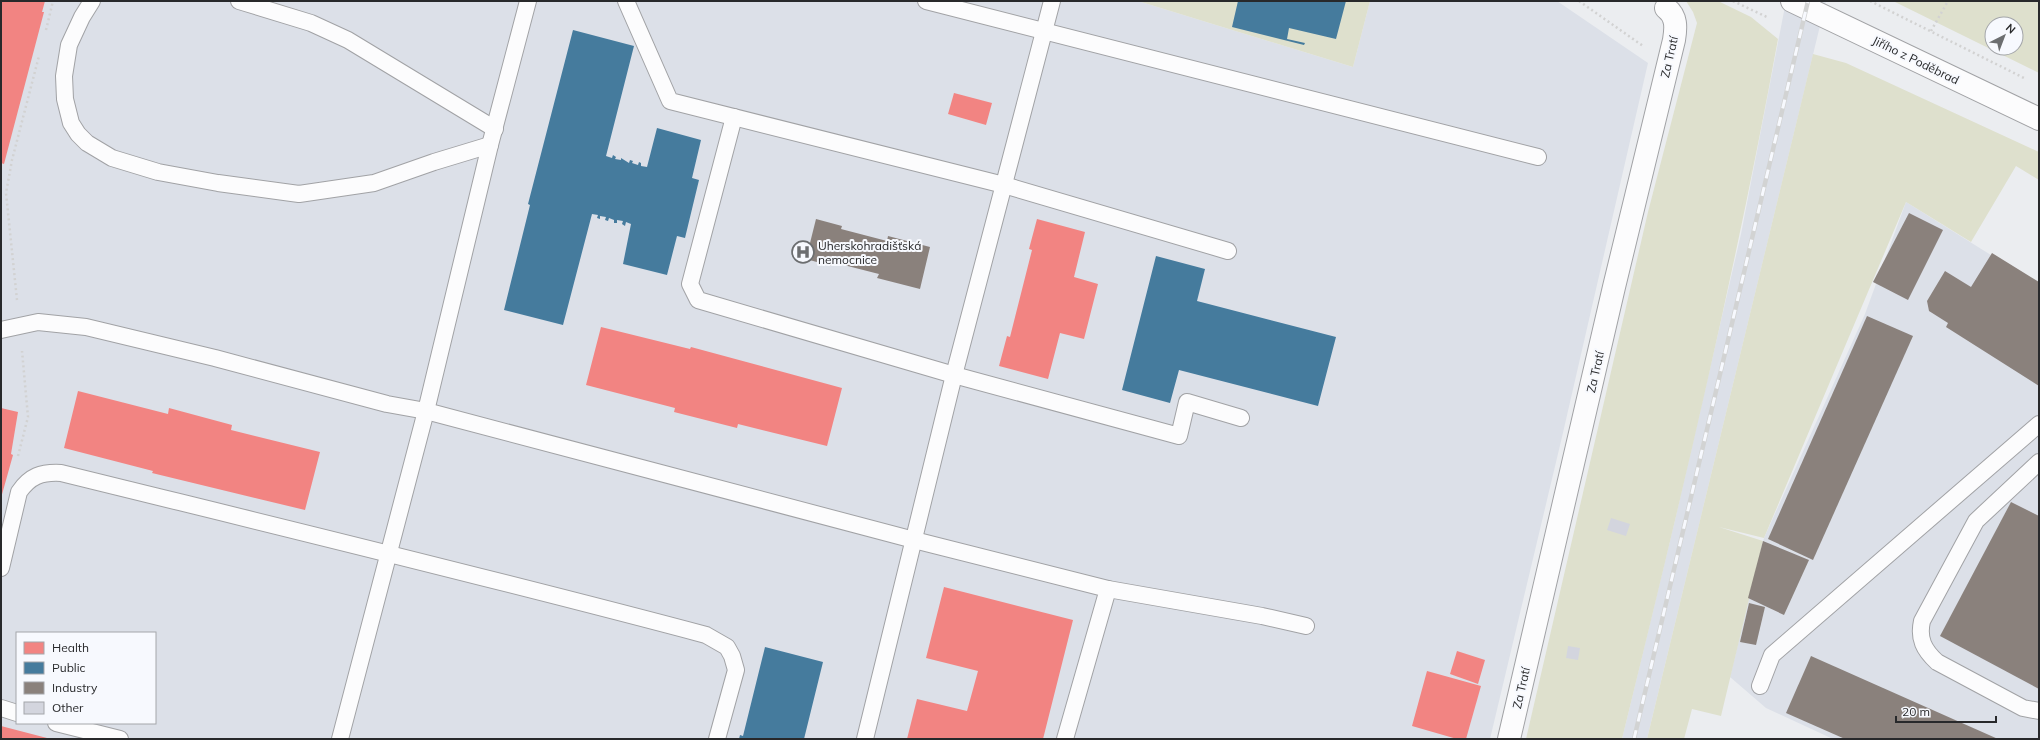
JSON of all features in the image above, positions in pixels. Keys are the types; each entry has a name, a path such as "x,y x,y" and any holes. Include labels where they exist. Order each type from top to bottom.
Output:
{"street":[{"name":"Jiřího z Poděbrad","path":"1792,1 2039,119"},
{"name":"Za Tratí","path":"1509,739 1668,64 1675,26 1673,15 1666,8"}],"lane":[{"path":"92,1 69,45 64,76 65,99 72,123 78,134 87,143 112,158 158,172 218,183 299,194 374,183 434,162 490,145"},
{"path":"239,1 310,23 348,40 495,129"},
{"path":"340,739 426,412 490,145 528,1"},
{"path":"626,1 670,101 1004,184 1228,251"},
{"path":"926,1 1538,158"},
{"path":"865,739 954,376 1052,1"},
{"path":"734,117 690,284 698,300 954,376 1179,436 1187,402 1241,418"},
{"path":"1,330 38,322 86,327 215,358 387,404 426,412 914,540 1108,589 1262,616 1306,626"},
{"path":"1760,686 1772,655 2039,424"},
{"path":"2039,462 1976,521 1922,620 1920,630 1921,641 1928,653 1937,662 2023,708 2039,711"},
{"path":"1,568 19,492 26,482 37,475 48,472 60,473 389,554 435,567 522,586 706,635 718,640 726,647 732,656 736,670 717,739"},
{"path":"1065,739 1108,589"},
{"path":"1,708 16,713"},
{"path":"60,724 120,739"}],"path":[{"path":"46,31 53,1"},
{"path":"1578,1 1668,64"},
{"path":"1870,1 2026,78"},
{"path":"1931,31 1948,1"},
{"path":"16,462 28,418 6,193 12,160 40,54"}],"shaded area":[{"name":"Uherskohradišťská nemocnice","path":"1,1 1138,1 1353,67 1370,1 1557,1 1648,63 1562,437 1490,739 1,739"},
{"path":"1786,1 1826,1 1647,739 1622,739 1675,520 1741,234"},
{"path":"1906,202 2039,285 2039,739 1833,739 1766,708 1730,677 1764,538 1865,314"}],"green space":[{"path":"1138,1 1370,1 1353,67"},
{"path":"1686,1 1718,1 1751,17 1778,39 1744,215 1725,303 1685,478 1622,739 1526,739 1648,212 1697,23 1693,12"},
{"path":"1893,1 2039,1 2039,73 2005,56 2024,56 2024,16 1984,16 1984,46"},
{"path":"1813,54 1846,63 2039,152 2039,180 2016,166 1971,242 1906,202 1764,538 1719,527 1763,541 1721,716 1692,709 1684,739 1647,739"}],"building: Health":[{"path":"1,1 45,1 42,12 44,12 4,164 1,163"},
{"path":"954,93 992,103 986,125 948,114"},
{"path":"1037,219 1085,232 1074,277 1098,284 1084,339 1060,333 1048,379 999,366 1007,336 1010,337 1032,250 1029,249"},
{"path":"601,327 690,349 691,347 842,388 827,446 738,424 737,428 674,412 675,408 586,385"},
{"path":"78,391 168,414 169,408 232,425 231,430 320,452 305,510 152,473 153,471 64,448"},
{"path":"1,408 18,412 11,454 13,455 1,498"},
{"path":"944,587 1073,620 1043,739 907,739 917,699 967,711 978,671 926,658"},
{"path":"1457,651 1485,660 1478,684 1450,674"},
{"path":"1427,671 1481,686 1466,739 1457,739 1412,726"},
{"path":"1,726 47,738 47,739 1,739"}],"building: Public":[{"path":"1238,1 1346,1 1336,39 1289,28 1287,39 1305,43 1304,45 1232,27"},
{"path":"573,30 634,46 606,156 612,158 613,155 616,157 615,159 621,160 621,158 629,163 630,160 633,161 632,163 638,165 639,162 641,163 641,166 647,167 657,128 701,140 692,178 699,180 685,238 677,236 667,275 623,264 631,224 626,222 625,226 622,224 623,221 617,220 617,223 614,223 614,220 609,218 608,221 605,220 606,217 600,216 600,219 597,218 598,215 592,214 563,325 504,310 530,205 528,204"},
{"path":"1156,256 1205,269 1197,301 1336,337 1318,406 1179,370 1170,403 1122,390"},
{"path":"765,647 823,662 804,739 739,739 740,735 743,736"}],"building: Industry":[{"path":"1909,213 1943,230 1908,300 1873,282"},
{"path":"816,219 842,226 841,229 887,241 888,236 930,247 920,289 877,278 879,274 832,262 831,266 806,259"},
{"path":"1992,253 2039,282 2039,386 1946,327 1948,323 1929,311 1927,301 1945,271 1971,287"},
{"path":"1867,316 1913,336 1813,560 1768,539"},
{"path":"2011,502 2039,516 2039,689 1940,636"},
{"path":"1763,541 1809,560 1784,615 1748,598"},
{"path":"1749,603 1765,607 1756,645 1740,642"},
{"path":"1811,656 1998,739 1845,739 1786,713"}],"building: Other":[{"path":"1611,518 1630,524 1626,536 1607,530"},
{"path":"1568,646 1580,648 1578,660 1566,658"}],"railway":[{"path":"1634,739 1808,1"}],"place":[{"name":"Uherskohradišťská nemocnice","path":"803,252"}]}
